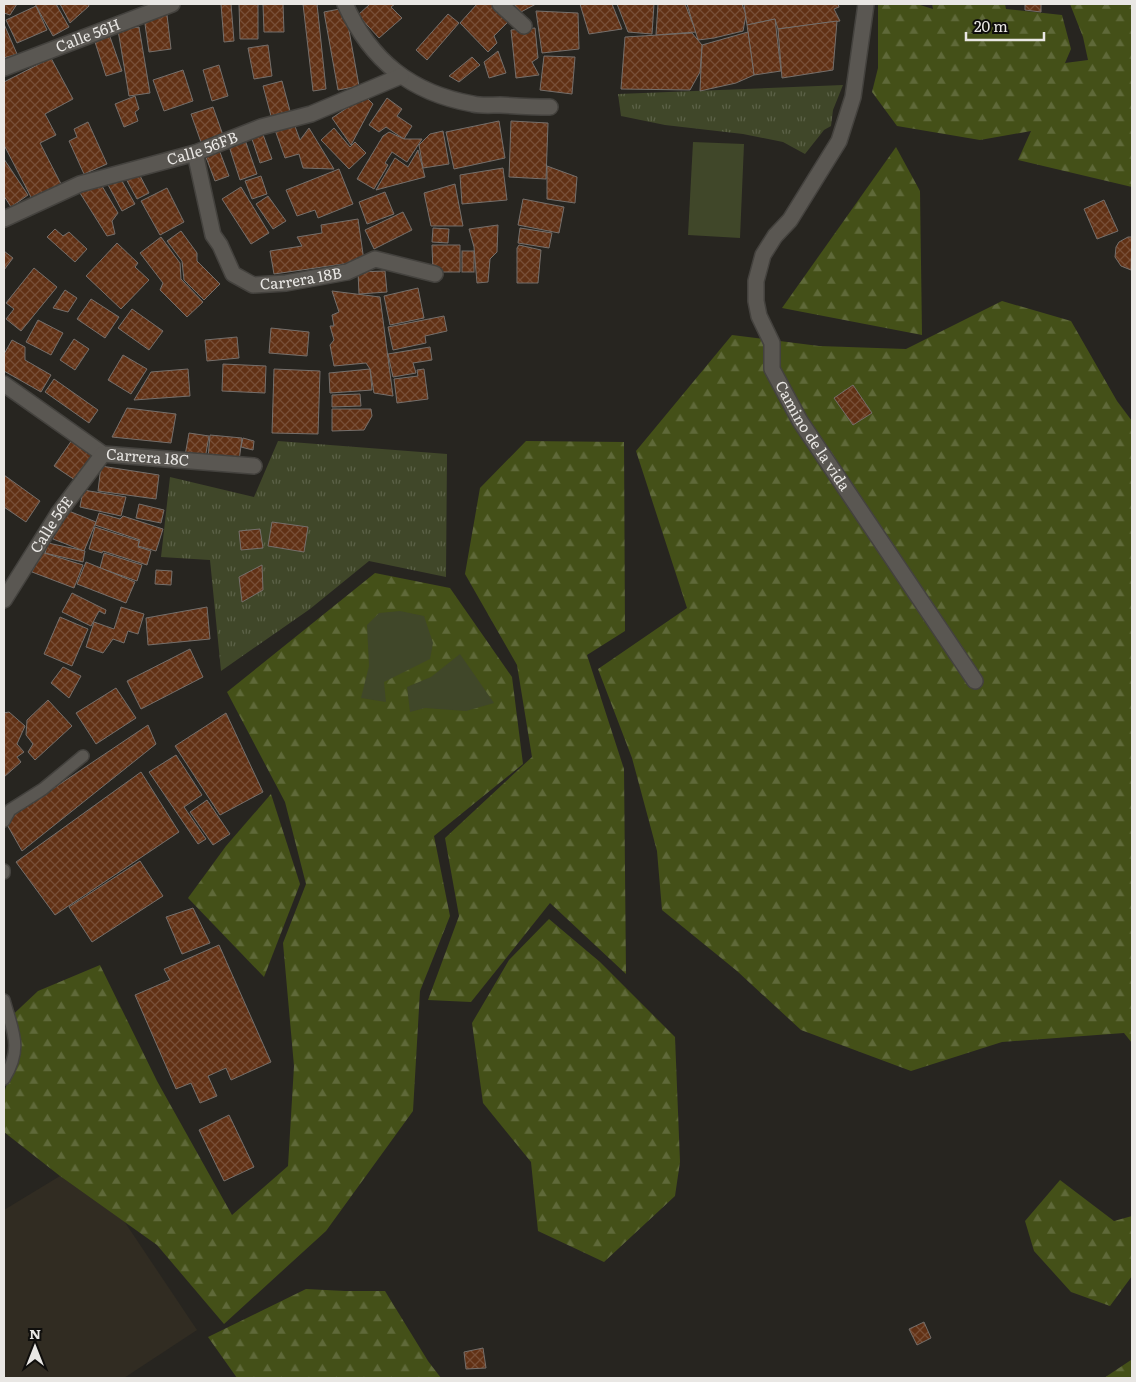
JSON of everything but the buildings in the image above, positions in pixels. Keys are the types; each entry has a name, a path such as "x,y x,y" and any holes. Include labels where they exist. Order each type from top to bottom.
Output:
{"street":[{"name":"Calle 56H","path":"4,68 141,10 172,4"},
{"path":"345,4 380,59 401,76 437,95 474,104 550,107"},
{"path":"500,4 524,26"},
{"name":"Camino de la vida","path":"866,4 853,97 839,142 790,220 775,236 763,255 756,281 756,301 759,316 772,342 772,369 800,421 975,681"},
{"name":"Calle 56FB","path":"4,219 80,184 195,153 261,127 311,114 401,76"},
{"name":"Carrera 18B","path":"195,153 213,235 220,244 233,274 242,280 253,285 286,283 347,272 375,259 435,274"},
{"name":"Carrera 18C","path":"4,384 103,454 254,466"},
{"name":"Calle 56E","path":"4,600 58,514 103,454"}],"lane":[{"path":"4,820 10,810 43,789 83,756"},
{"path":"4,1000 13,1031 16,1050 4,1079"}],"shaded area":[{"path":"60,1176 124,1221 197,1330 124,1378 4,1378 4,1210"}],"green space":[{"path":"878,4 917,4 933,9 932,4 1005,4 1006,9 1062,15 1071,49 1065,63 1088,60 1083,37 1070,4 1132,4 1132,187 1018,160 1031,131 980,140 897,126 872,92 878,68"},
{"path":"843,85 833,110 831,126 824,130 805,154 783,142 743,134 665,125 621,116 618,94"},
{"path":"693,142 744,144 740,238 688,235"},
{"path":"896,147 920,191 922,335 782,308"},
{"path":"1002,301 1071,321 1117,401 1132,421 1132,1043 1124,1033 1002,1042 911,1071 801,1030 737,971 662,910 657,851 632,758 598,669 687,608 636,451 732,335 819,346 906,349"},
{"path":"278,441 447,454 446,577 369,561 310,609 221,671 210,560 161,557 170,477 254,497"},
{"path":"526,441 624,442 625,631 587,655 624,769 626,974 550,903 471,1002 428,1000 459,916 445,838 532,757 517,665 465,574 480,488"},
{"path":"375,573 450,588 512,677 523,764 434,836 450,916 420,991 413,1111 326,1231 224,1324 157,1245 60,1176 4,1132 4,1094 15,1054 4,1023 38,991 100,965 157,1081 232,1215 288,1166 294,1066 283,943 306,884 285,802 227,692"},
{"path":"400,611 424,616 433,643 430,659 384,682 386,702 361,698 369,666 367,625 379,613"},
{"path":"460,654 494,703 466,711 425,708 410,712 407,687 431,677"},
{"path":"271,794 300,884 264,977 188,898 226,846"},
{"path":"549,919 600,962 675,1037 680,1162 675,1196 604,1262 538,1231 531,1162 483,1103 472,1023 509,960"},
{"path":"1060,1180 1114,1221 1132,1216 1132,1276 1110,1306 1071,1292 1034,1251 1025,1221"},
{"path":"306,1289 385,1291 428,1361 441,1378 237,1378 208,1337"},
{"path":"1131,1360 1132,1378 1104,1378"}]}
